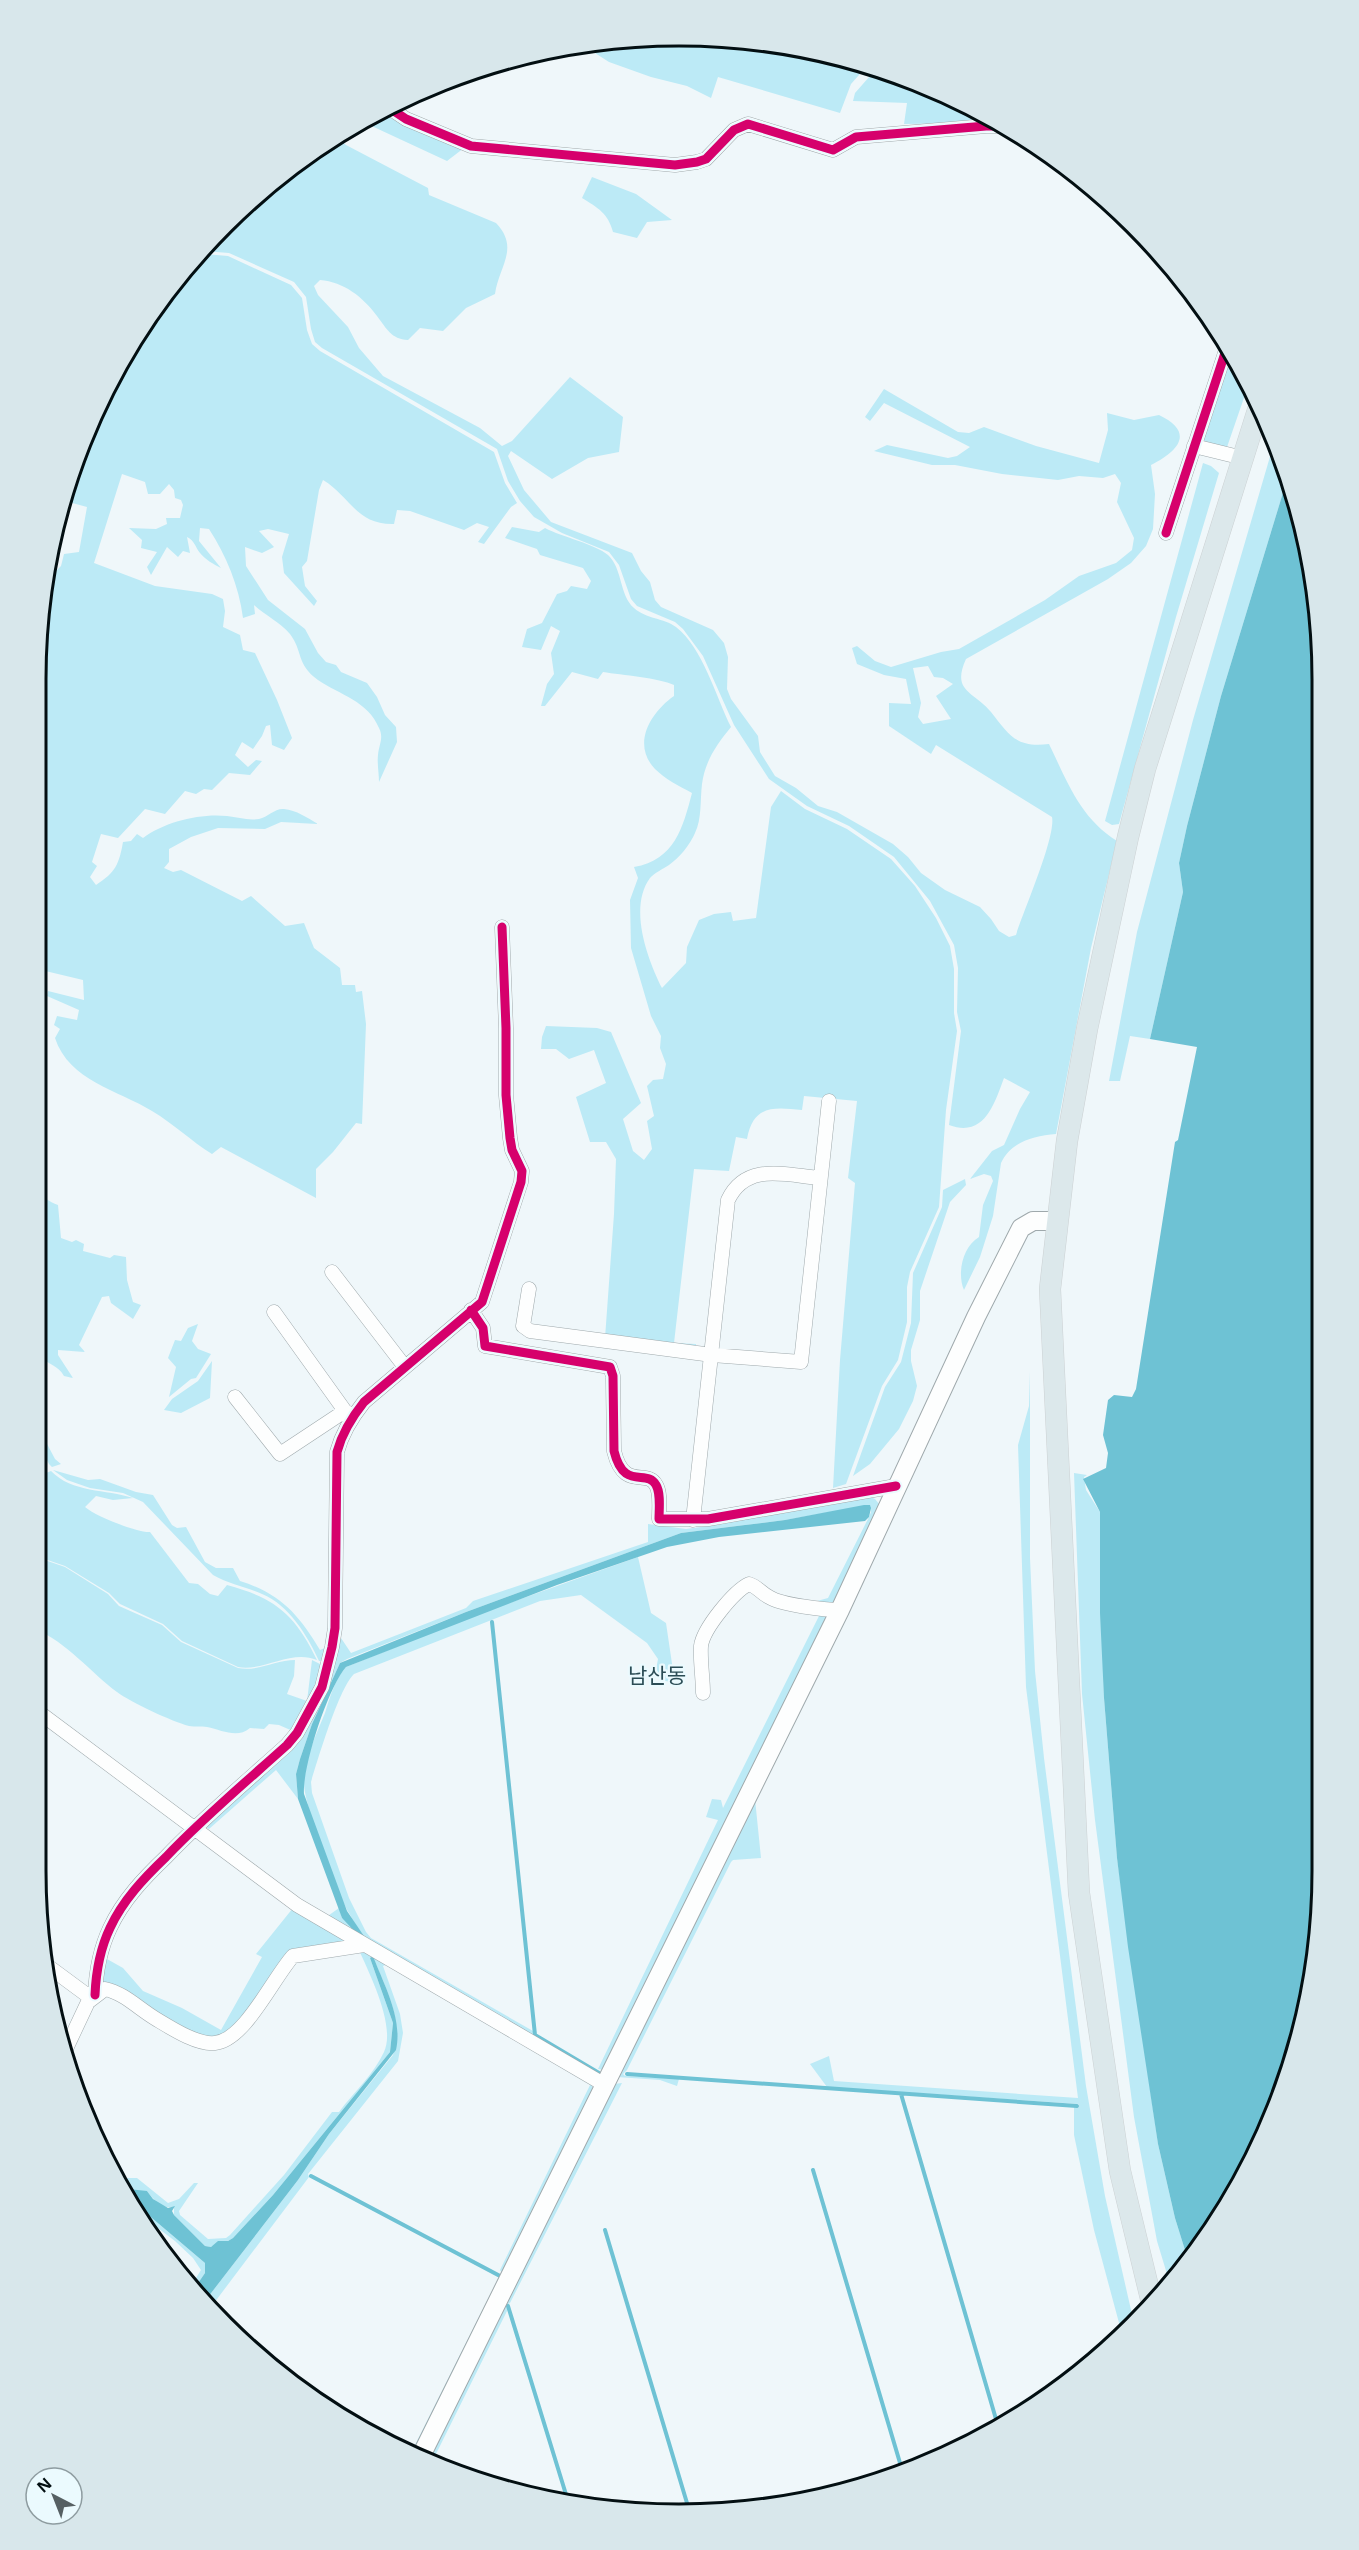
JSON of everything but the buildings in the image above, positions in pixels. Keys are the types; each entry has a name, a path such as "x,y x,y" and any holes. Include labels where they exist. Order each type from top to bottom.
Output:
{"highway":[{"path":"1150,2294 1120,2171 1079,1893 1050,1289 1056,1221 1087,1029 1128,837 1145,769 1255,418"}],"main road":[{"path":"424,2449 840,1610 976,1317 1021,1228 1033,1221 1056,1221"}],"street":[{"path":"398,113 406,119 471,146 675,165 706,159 734,130 748,124 833,150 856,137 986,126"},
{"path":"1166,533 1224,356"},
{"path":"1194,446 1243,458"},
{"path":"235,1397 280,1454 364,1402 482,1302 521,1182 522,1171 512,1150 506,1095 502,927"},
{"path":"529,1289 523,1326 530,1332 712,1355 801,1362 829,1101"},
{"path":"693,1520 728,1200 732,1191 751,1176 768,1174 820,1178"},
{"path":"332,1272 405,1367"},
{"path":"471,1310 483,1328 485,1346 610,1367 613,1376 614,1451 621,1470 631,1476 653,1481 657,1486 659,1520 708,1519 896,1486"},
{"path":"274,1311 349,1413"},
{"path":"70,2041 93,1996 99,1956 110,1927 120,1910 139,1885 195,1827 288,1745 322,1687 335,1628 337,1452 349,1413"},
{"path":"703,1693 701,1644 718,1615 742,1587 749,1584 758,1587 770,1598 823,1610 840,1610"},
{"path":"46,1717 297,1905 605,2085"},
{"path":"93,1996 105,1989 115,1991 157,2019 199,2040 213,2043 228,2040 240,2029 293,1956 364,1945"},
{"path":"55,1971 93,1996"}],"shaded area":[{"path":"680,46 762,52 803,59 861,73 851,84 840,113 718,77 711,98 687,86 651,77 609,62 594,52"},
{"path":"870,76 922,95 976,121 975,123 904,124 907,103 853,101 855,93"},
{"path":"394,115 464,148 447,161 372,126"},
{"path":"344,143 428,188 429,195 496,223 507,241 507,249 495,294 466,308 443,331 420,328 408,340 397,338 366,303 345,287 320,280 314,286 318,295 348,327 359,348 383,376 480,428 502,446 512,441 570,377 623,417 619,452 588,458 552,479 511,451 508,456 524,490 551,522 632,553 641,571 650,582 655,600 661,607 713,630 724,643 728,657 727,689 731,699 758,736 760,752 775,776 796,788 818,806 837,812 893,844 921,873 945,890 980,907 999,931 1009,937 1016,935 1038,875 1049,841 1052,817 936,745 931,754 889,726 889,703 911,704 906,679 884,675 857,664 852,648 857,646 875,661 891,667 959,649 1045,600 1079,576 1116,563 1132,550 1134,538 1117,502 1121,483 1115,474 1103,478 1079,476 1058,480 1002,474 955,465 932,465 874,451 887,445 948,458 957,456 970,447 884,403 870,421 865,417 884,389 958,432 969,433 984,427 1036,446 1099,463 1108,430 1107,413 1134,420 1159,415 1177,428 1180,435 1175,448 1151,465 1155,494 1153,529 1146,546 1131,563 1108,579 966,659 962,670 961,678 966,690 991,712 1014,738 1029,744 1049,744 1084,810 1104,832 1117,841 1091,948 1056,1134 1024,1141 1005,1156 1001,1163 993,1216 980,1257 964,1290 961,1276 962,1261 973,1241 979,1237 983,1205 993,1181 991,1176 984,1174 970,1179 992,1151 1004,1145 1030,1092 1004,1078 991,1108 979,1123 961,1128 949,1125 961,1031 957,1012 958,968 954,945 930,901 894,857 849,826 807,806 769,779 734,725 703,656 675,622 637,606 631,599 619,565 609,552 562,533 534,517 520,501 508,481 497,449 322,348 315,342 306,297 294,282 229,253 214,252 262,204 294,177","holes":["928,666 934,677 943,678 953,684 936,696 951,719 923,724 918,717 921,703 913,668"]},
{"path":"592,177 636,194 672,220 647,222 637,238 613,232 611,225 598,208 582,198"},
{"path":"211,255 228,256 291,285 302,298 307,330 312,344 320,351 494,452 505,483 517,503 511,507 484,544 478,542 489,527 477,523 464,530 410,511 397,510 394,524 371,520 362,515 323,480 319,490 307,561 302,567 305,586 317,601 314,606 284,573 282,557 289,534 268,529 259,531 274,547 262,553 245,547 246,566 268,600 305,629 318,653 326,662 336,665 341,672 367,683 377,697 385,715 396,727 397,742 379,782 378,758 381,735 374,719 361,705 311,674 303,663 294,640 277,622 254,605 255,614 243,618 231,571 209,529 200,528 199,541 221,568 205,558 192,540 187,537 190,553 183,551 178,557 167,547 151,575 147,567 157,552 141,548 142,540 129,528 156,529 167,524 166,518 180,518 183,505 181,500 175,498 174,490 169,484 160,494 148,494 145,482 122,474 94,563 155,586 212,594 223,599 225,611 223,627 240,635 243,650 255,653 292,738 284,750 272,745 270,725 266,726 253,749 242,742 235,755 248,767 256,760 262,761 250,775 229,773 212,790 204,789 196,794 185,791 165,814 145,809 118,838 101,834 92,862 97,866 90,877 96,885 108,876 118,862 123,842 131,841 137,834 143,838 161,827 194,817 216,815 255,819 284,809 318,824 281,822 265,829 218,828 191,837 169,849 169,862 164,868 173,872 181,870 242,901 251,896 285,926 304,923 314,948 340,968 342,985 355,985 356,992 362,991 366,1024 362,1124 356,1123 316,1169 316,1198 221,1147 212,1154 152,1111 96,1083 71,1065 55,1038 60,1029 54,1025 57,1016 77,1020 79,1010 47,996 48,991 84,1000 83,980 46,971 48,638 57,570 61,566 64,554 79,552 87,507 72,503 95,437 112,400 153,328 177,294"},
{"path":"1228,363 1245,396 1226,450 1201,440"},
{"path":"1271,454 1284,491 1221,696 1187,826 1179,863 1183,892 1150,1039 1130,1036 1120,1081 1109,1081 1137,932 1193,720"},
{"path":"1203,463 1219,473 1176,617 1119,824 1112,825 1105,821"},
{"path":"1284,491 1300,556 1307,597 1312,680 1311,1912 1300,1994 1279,2074 1264,2113 1228,2187 1185,2251 1175,2218 1158,2144 1128,1947 1117,1858 1104,1698 1100,1613 1100,1512 1083,1479 1106,1468 1108,1453 1103,1435 1108,1400 1114,1395 1132,1397 1136,1389 1175,1142 1178,1140 1197,1047 1150,1039 1183,892 1179,863 1221,696"},
{"path":"512,527 539,532 545,528 595,547 608,555 616,567 629,603 639,612 676,627 694,647 731,727 716,746 706,768 702,784 699,822 693,838 677,859 650,878 644,890 640,919 642,934 662,988 686,963 687,947 699,920 714,914 731,912 733,921 756,918 771,807 781,791 805,809 847,829 891,859 915,886 936,918 950,946 954,969 954,1013 957,1031 946,1110 939,1207 910,1272 907,1287 907,1322 898,1360 882,1386 846,1484 833,1488 840,1360 855,1183 848,1178 857,1101 804,1096 802,1110 782,1108 766,1111 754,1120 747,1139 736,1137 729,1171 694,1169 674,1343 696,1344 696,1351 605,1338 616,1159 606,1142 590,1142 576,1097 606,1083 594,1050 569,1059 556,1049 541,1049 542,1037 546,1026 597,1028 611,1032 641,1103 623,1119 633,1151 644,1160 652,1149 647,1121 654,1116 647,1086 653,1080 663,1079 666,1064 660,1048 661,1036 651,1016 631,948 630,900 638,878 634,867 648,863 668,849 681,830 692,793 655,769 645,749 644,739 647,729 658,711 674,696 674,685 603,672 598,679 572,672 545,706 541,706 547,684 554,674 551,653 560,631 551,626 541,650 522,647 527,629 542,623 557,594 567,591 571,586 587,589 591,581 583,568 540,555 537,549 505,538"},
{"path":"965,1179 966,1185 950,1202 920,1291 920,1320 911,1350 911,1361 917,1386 913,1401 899,1429 870,1464 853,1476 885,1387 901,1362 911,1323 913,1273 942,1207 943,1190"},
{"path":"46,1199 58,1205 61,1238 72,1242 76,1240 84,1244 83,1251 110,1258 114,1255 126,1257 127,1280 133,1302 141,1305 133,1319 111,1303 109,1296 102,1297 79,1345 85,1352 58,1350 58,1355 73,1378 64,1376 47,1361"},
{"path":"198,1324 192,1341 198,1349 211,1354 196,1378 191,1379 169,1397 176,1367 168,1358 175,1340 181,1341 188,1328"},
{"path":"212,1361 210,1398 181,1413 164,1410 172,1399 198,1381"},
{"path":"1030,1371 1030,1558 1035,1671 1086,2086 1105,2196 1132,2313 1120,2325 1094,2230 1074,2135 1074,2107 1079,2108 1079,2104 827,2087 810,2064 829,2056 834,2081 1078,2098 1026,1687 1018,1445 1029,1406"},
{"path":"46,1442 55,1459 61,1464 52,1467 46,1458"},
{"path":"53,1470 88,1480 100,1479 136,1492 153,1495 172,1525 177,1528 186,1527 205,1562 216,1568 233,1568 240,1581 267,1592 288,1607 320,1650 327,1647 325,1661 319,1661 303,1631 281,1605 262,1594 213,1575 143,1502 123,1493 90,1488 67,1480"},
{"path":"51,1471 59,1478 79,1487 133,1498 113,1500 96,1496 85,1507 117,1523 150,1532 189,1583 198,1584 210,1594 218,1596 227,1585 271,1602 292,1619 317,1660 297,1657 248,1668 238,1667 182,1641 163,1624 120,1604 109,1593 65,1566 46,1559 46,1473"},
{"path":"1074,1473 1087,1475 1084,1477 1086,1490 1100,1512 1104,1698 1117,1858 1158,2144 1175,2218 1185,2251 1167,2274 1157,2241 1134,2117 1095,1820 1082,1694"},
{"path":"868,1496 880,1505 836,1602 828,1605 816,1604 817,1601 828,1598 869,1517 870,1505 785,1520 681,1533 466,1612 347,1659 340,1663 312,1724 296,1774 298,1799 276,1770 209,1829 205,1826 296,1739 339,1635 351,1653 466,1608 473,1601 648,1542 648,1524 686,1529"},
{"path":"870,1505 871,1508 869,1517 865,1521 719,1537 667,1547 557,1585 346,1667 324,1709 304,1782 304,1794 347,1911 364,1936 361,1938 342,1918 298,1799 296,1774 312,1724 340,1663 466,1612 681,1533 785,1520"},
{"path":"638,1557 651,1613 666,1623 675,1684 655,1675 658,1659 647,1643 581,1595 540,1601 354,1674 336,1708 311,1782 312,1793 349,1898 371,1938 533,2031 534,2035 601,2075 325,1918 339,1908 342,1918 364,1936 352,1919 330,1869 309,1809 304,1783 311,1747 333,1688 346,1667 476,1615"},
{"path":"46,1560 65,1567 108,1594 119,1606 162,1625 181,1642 238,1668 245,1669 295,1660 294,1676 287,1694 307,1701 312,1660 324,1666 321,1683 295,1732 279,1725 269,1724 264,1729 250,1728 240,1733 224,1732 207,1727 189,1726 132,1701 117,1692 47,1635"},
{"path":"820,1614 826,1616 826,1620 605,2070 598,2069 718,1820 706,1817 712,1799 721,1800 723,1808"},
{"path":"755,1799 761,1858 731,1862 623,2074 625,2076 679,2079 677,2086 660,2080 617,2077"},
{"path":"293,1908 346,1941 298,1951 231,2034 209,2038 176,2026 102,1983 103,1952 107,1959 123,1968 143,1991 182,2008 221,2030 262,1957 256,1954"},
{"path":"368,1949 390,1963 383,1966 400,2014 403,2033 398,2061 308,2174 309,2177 216,2301 210,2294 298,2180 329,2134 393,2055 397,2030 395,2017 388,1992 373,1957 370,1958 393,2023 390,2052 273,2195 233,2238 211,2247 205,2246 174,2215 174,2207 155,2201 147,2191 134,2192 126,2178 137,2178 168,2203 179,2199 194,2183 198,2183 179,2211 180,2215 208,2239 226,2238 230,2235 284,2175 332,2112 339,2112 369,2076 384,2052 387,2029 384,2015 375,1986 359,1950"},
{"path":"373,1956 395,2014 396,2050 329,2134 298,2180 210,2294 199,2282 205,2273 205,2263 149,2215 133,2189 147,2191 153,2199 168,2208 175,2206 172,2211 174,2215 205,2246 211,2247 218,2241 228,2241 233,2238 273,2195 390,2052 393,2023 370,1958"},
{"path":"591,2083 593,2088 419,2447 415,2445 502,2273 500,2270"},
{"path":"622,2083 507,2305 508,2309 436,2454 430,2452 614,2084"},
{"path":"149,2215 205,2263 205,2273 199,2282 196,2278 201,2270 193,2258 157,2227"}],"waterway":[{"path":"492,1622 535,2035 599,2073"},
{"path":"627,2074 1077,2106"},
{"path":"901,2094 996,2419"},
{"path":"813,2170 900,2463"},
{"path":"311,2176 500,2276"},
{"path":"605,2230 687,2504"},
{"path":"508,2306 565,2493"}],"cycle path":[{"path":"397,113 471,146 675,165 706,159 734,130 748,124 833,150 856,137 986,126"},
{"path":"1166,533 1224,356"},
{"path":"95,1995 101,1952 115,1918 128,1899 150,1873 195,1828 287,1745 297,1733 322,1687 335,1628 337,1452 355,1413 364,1402 482,1302 521,1182 522,1171 512,1150 506,1095 502,927"},
{"path":"471,1310 483,1328 485,1346 610,1367 613,1376 614,1451 618,1464 629,1475 647,1478 656,1485 659,1497 659,1519 708,1519 896,1486"}],"district":[{"name":"남산동","path":"657,1676"}]}
